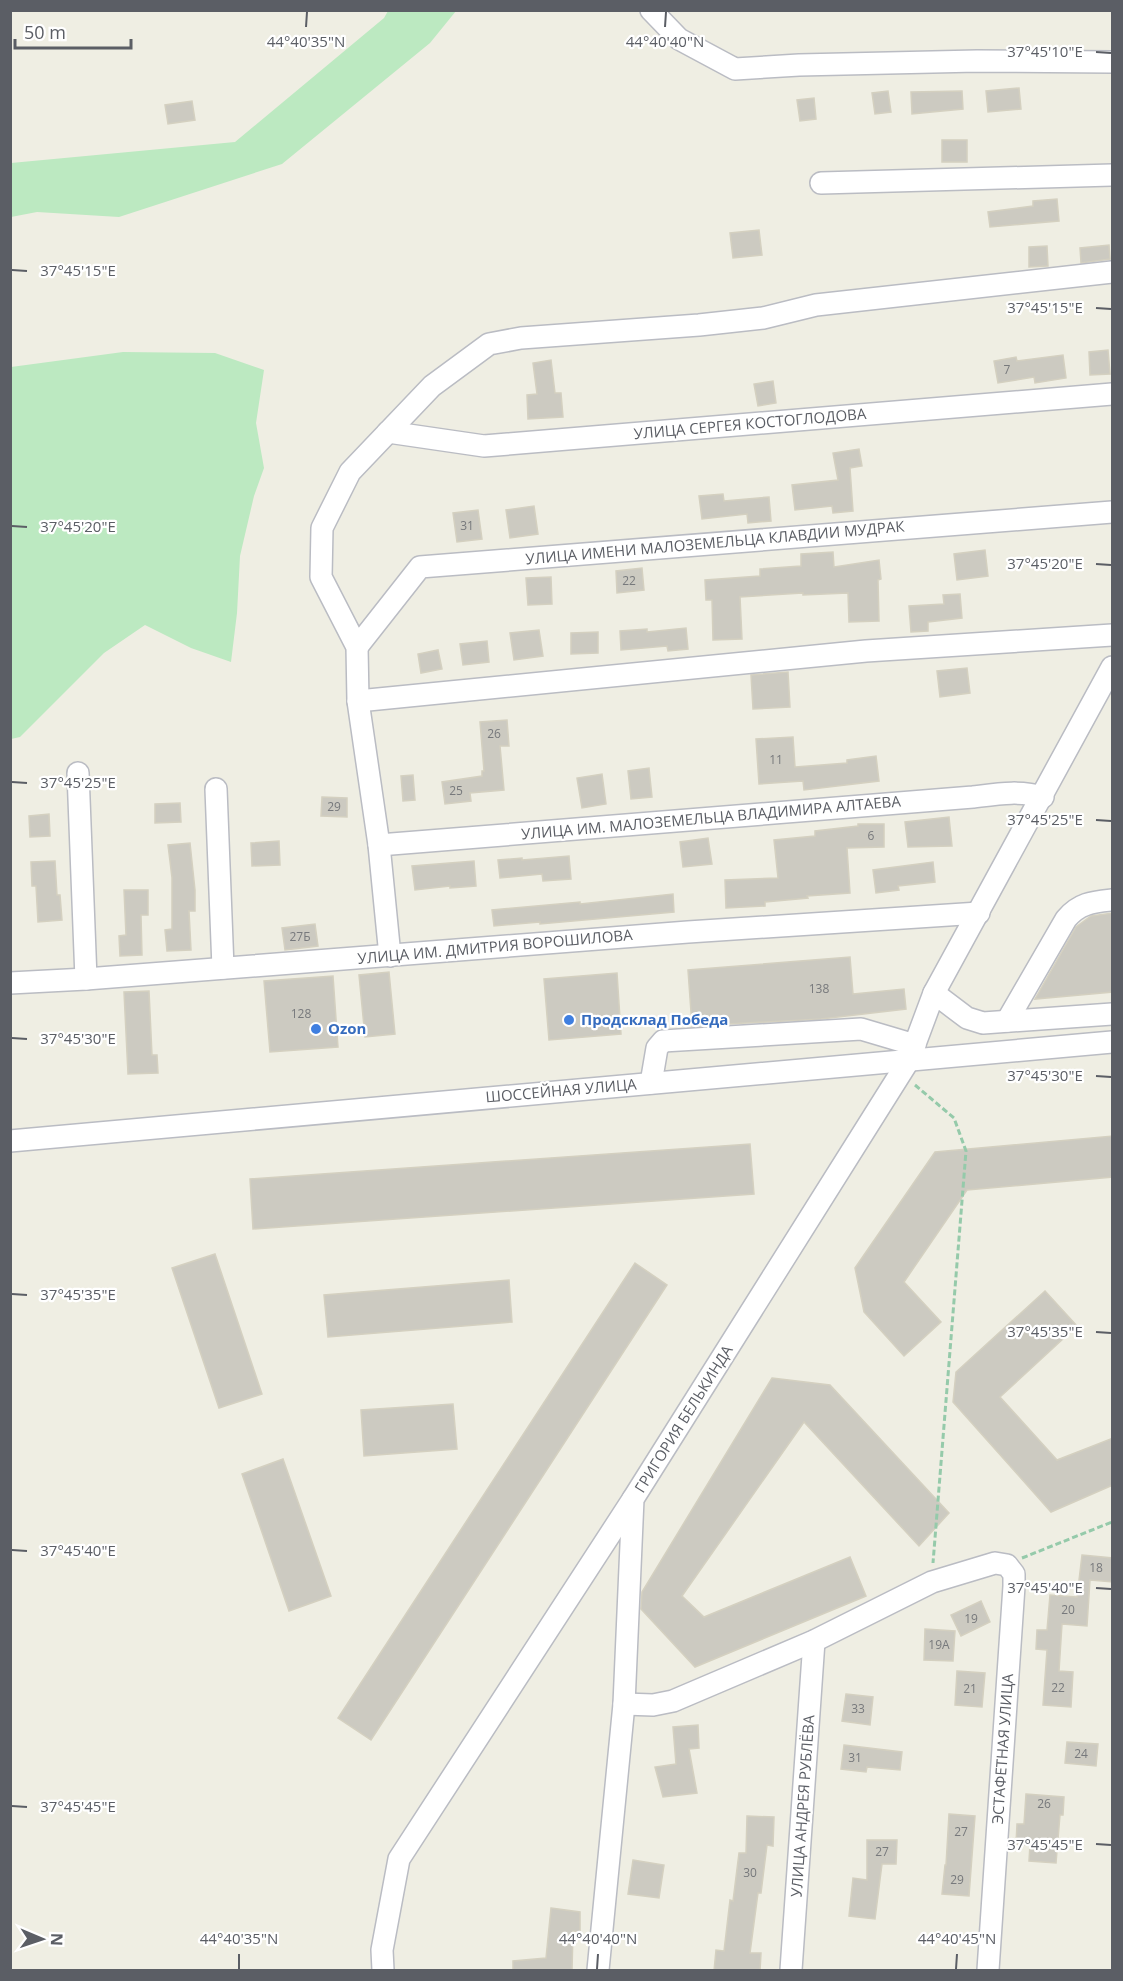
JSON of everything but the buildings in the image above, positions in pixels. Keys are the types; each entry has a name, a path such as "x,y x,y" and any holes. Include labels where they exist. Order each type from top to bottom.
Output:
{"street":[{"path":"651,10 679,39 735,69 799,65 977,61 1113,62"},
{"path":"821,183 1113,175"},
{"path":"390,956 380,845 358,701 357,648 321,578 322,528 350,472 432,386 489,344 521,338 763,318 816,305 1113,272"},
{"name":"УЛИЦА СЕРГЕЯ КОСТОГЛОДОВА","path":"388,432 484,446 1113,394"},
{"name":"УЛИЦА ИМЕНИ МАЛОЗЕМЕЛЬЦА КЛАВДИИ МУДРАК","path":"357,648 420,567 1113,512"},
{"path":"358,701 866,651 1113,635"},
{"name":"ГРИГОРИЯ БЕЛЬКИНДА","path":"598,1971 624,1704 633,1499 912,1053 934,993 1113,667"},
{"path":"78,773 86,979"},
{"path":"216,789 223,968"},
{"name":"УЛИЦА ИМ. МАЛОЗЕМЕЛЬЦА ВЛАДИМИРА АЛТАЕВА","path":"380,845 919,802 1012,792 1043,797"},
{"path":"1007,1021 1073,910 1082,904 1113,900"},
{"name":"УЛИЦА ИМ. ДМИТРИЯ ВОРОШИЛОВА","path":"10,983 688,932 979,913"},
{"path":"934,993 967,1018 983,1023 1113,1014"},
{"path":"651,1083 657,1048 663,1041 861,1029 912,1053"},
{"name":"ШОССЕЙНАЯ УЛИЦА","path":"10,1141 651,1083 912,1053 1113,1042"},
{"path":"383,1971 382,1950 399,1859 633,1499"},
{"path":"624,1704 653,1705 673,1701 814,1641 932,1582 995,1563 1007,1565"},
{"name":"ЭСТАФЕТНАЯ УЛИЦА","path":"988,1971 1014,1586 1014,1574 1007,1565"},
{"name":"УЛИЦА АНДРЕЯ РУБЛЁВА","path":"791,1971 814,1641"}],"path":[{"path":"912,1053 915,1086 954,1118 966,1151 932,1582"},
{"path":"1007,1565 1113,1522"}],"green space":[{"path":"388,11 456,11 430,43 282,164 119,217 37,212 11,217 11,163 235,142 384,18"},
{"path":"123,352 215,353 264,370 256,423 264,468 254,496 240,556 237,613 231,662 191,648 145,625 104,653 20,737 11,739 11,367"}],"place":[{"name":"Продсклад Победа","path":"569,1020"},
{"name":"Ozon","path":"316,1029"}]}
